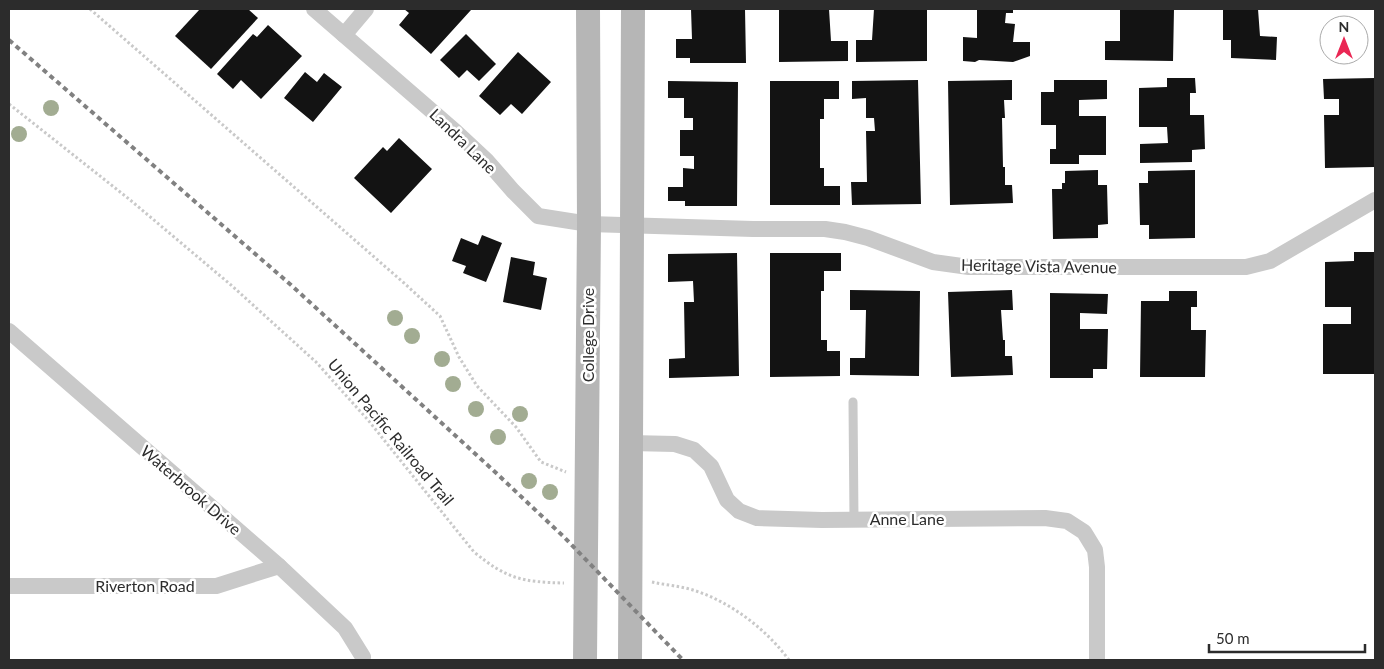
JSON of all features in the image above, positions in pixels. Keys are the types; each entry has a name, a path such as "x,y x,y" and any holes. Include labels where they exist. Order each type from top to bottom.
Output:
{"main road":[{"name":"College Drive","path":"585,660 576,472 589,224 588,9"},
{"path":"630,660 633,9"}],"street":[{"name":"Landra Lane","path":"314,9 456,132 486,160 538,216 589,224 632,226"},
{"path":"344,35 366,9"},
{"name":"Heritage Vista Avenue","path":"632,226 825,229 868,238 933,262 969,267 1246,266 1270,261 1375,200"},
{"name":"Waterbrook Drive","path":"9,331 279,566 345,628 364,657"},
{"name":"Anne Lane","path":"630,443 675,444 694,450 711,466 727,500 739,511 757,518 854,520 1045,518 1066,521 1084,532 1095,550 1097,567 1097,660"},
{"name":"Riverton Road","path":"9,586 216,586 279,566"}],"lane":[{"path":"853,402 854,520"}],"path":[{"path":"90,9 404,282 440,316 458,357 477,386 516,427 541,462 576,472"},
{"name":"Union Pacific Railroad Trail","path":"9,104 129,199 224,278 316,362 368,420 474,552 493,567 514,578 564,583 564,574"},
{"path":"565,481 576,472"},
{"path":"650,576 650,582 693,590 725,604 758,626 789,660"}],"building":[{"path":"200,9 248,9 258,18 211,69 175,36"},
{"path":"404,9 471,10 431,54 399,25 409,13"},
{"path":"691,9 745,9 746,63 690,63 690,58 676,58 676,39 692,39"},
{"path":"779,9 829,9 831,41 848,41 848,61 779,62"},
{"path":"874,9 927,9 927,61 856,62 856,40 872,40"},
{"path":"977,9 1013,9 1013,13 1006,13 1005,23 1015,24 1013,42 1030,42 1030,56 1013,62 963,61 963,37 977,38"},
{"path":"1120,9 1174,9 1173,61 1105,60 1105,41 1120,41"},
{"path":"1223,9 1258,9 1260,36 1277,37 1276,60 1231,58 1231,40 1223,40"},
{"path":"268,25 302,56 261,99 241,80 233,89 217,74 253,34 257,37"},
{"path":"466,34 496,64 479,81 467,70 459,78 440,60"},
{"path":"518,52 551,82 522,114 511,104 500,115 479,96"},
{"path":"305,72 317,82 324,73 342,87 313,122 284,98"},
{"path":"1167,78 1195,78 1196,93 1190,93 1190,115 1204,115 1205,149 1192,150 1192,162 1140,163 1140,144 1168,143 1167,127 1139,127 1139,88 1167,87"},
{"path":"1375,78 1375,167 1325,168 1324,115 1339,115 1339,99 1324,99 1323,79"},
{"path":"918,80 921,204 852,205 851,182 867,182 866,131 875,131 874,118 866,118 866,98 852,99 852,81"},
{"path":"1012,80 1012,100 1004,100 1005,118 1002,118 1005,185 1012,185 1013,203 950,205 948,81"},
{"path":"1054,80 1107,80 1107,99 1079,100 1079,116 1106,116 1106,155 1079,155 1079,164 1050,164 1050,149 1056,149 1056,125 1041,125 1041,92 1054,92"},
{"path":"668,81 738,82 737,206 685,206 685,201 668,201 668,187 683,187 683,168 694,169 694,156 680,156 680,130 693,130 693,118 684,118 684,98 668,98"},
{"path":"770,81 839,81 839,99 824,99 824,119 820,119 820,168 824,168 824,186 840,186 840,205 770,205"},
{"path":"399,138 432,169 391,213 354,178 383,147 387,151"},
{"path":"1098,170 1098,185 1107,185 1108,224 1098,225 1098,238 1053,239 1052,189 1062,189 1062,183 1065,183 1065,171"},
{"path":"1195,170 1195,238 1149,239 1149,225 1140,225 1139,183 1148,183 1148,171"},
{"path":"482,235 502,243 486,282 463,273 466,266 452,261 461,238 478,245"},
{"path":"1354,252 1375,252 1375,374 1323,374 1323,324 1351,324 1351,307 1325,307 1325,262 1354,261"},
{"path":"737,253 739,376 669,378 669,359 685,358 684,302 694,302 693,281 668,282 668,254"},
{"path":"770,253 841,253 841,271 824,271 824,291 821,291 821,340 827,340 827,351 840,351 840,376 770,377"},
{"path":"511,257 535,262 533,275 547,278 541,310 503,302"},
{"path":"850,290 920,291 919,376 850,375 850,358 865,358 866,310 850,310"},
{"path":"1012,290 1013,310 1001,310 1005,356 1012,356 1013,375 951,377 948,292"},
{"path":"1169,291 1197,291 1197,307 1191,307 1191,330 1206,330 1205,377 1140,377 1141,301 1169,301"},
{"path":"1050,293 1108,294 1107,314 1080,313 1080,329 1108,329 1107,369 1093,369 1093,378 1050,378"}],"railway":[{"path":"9,40 291,285 494,471 564,537 683,660"}]}
